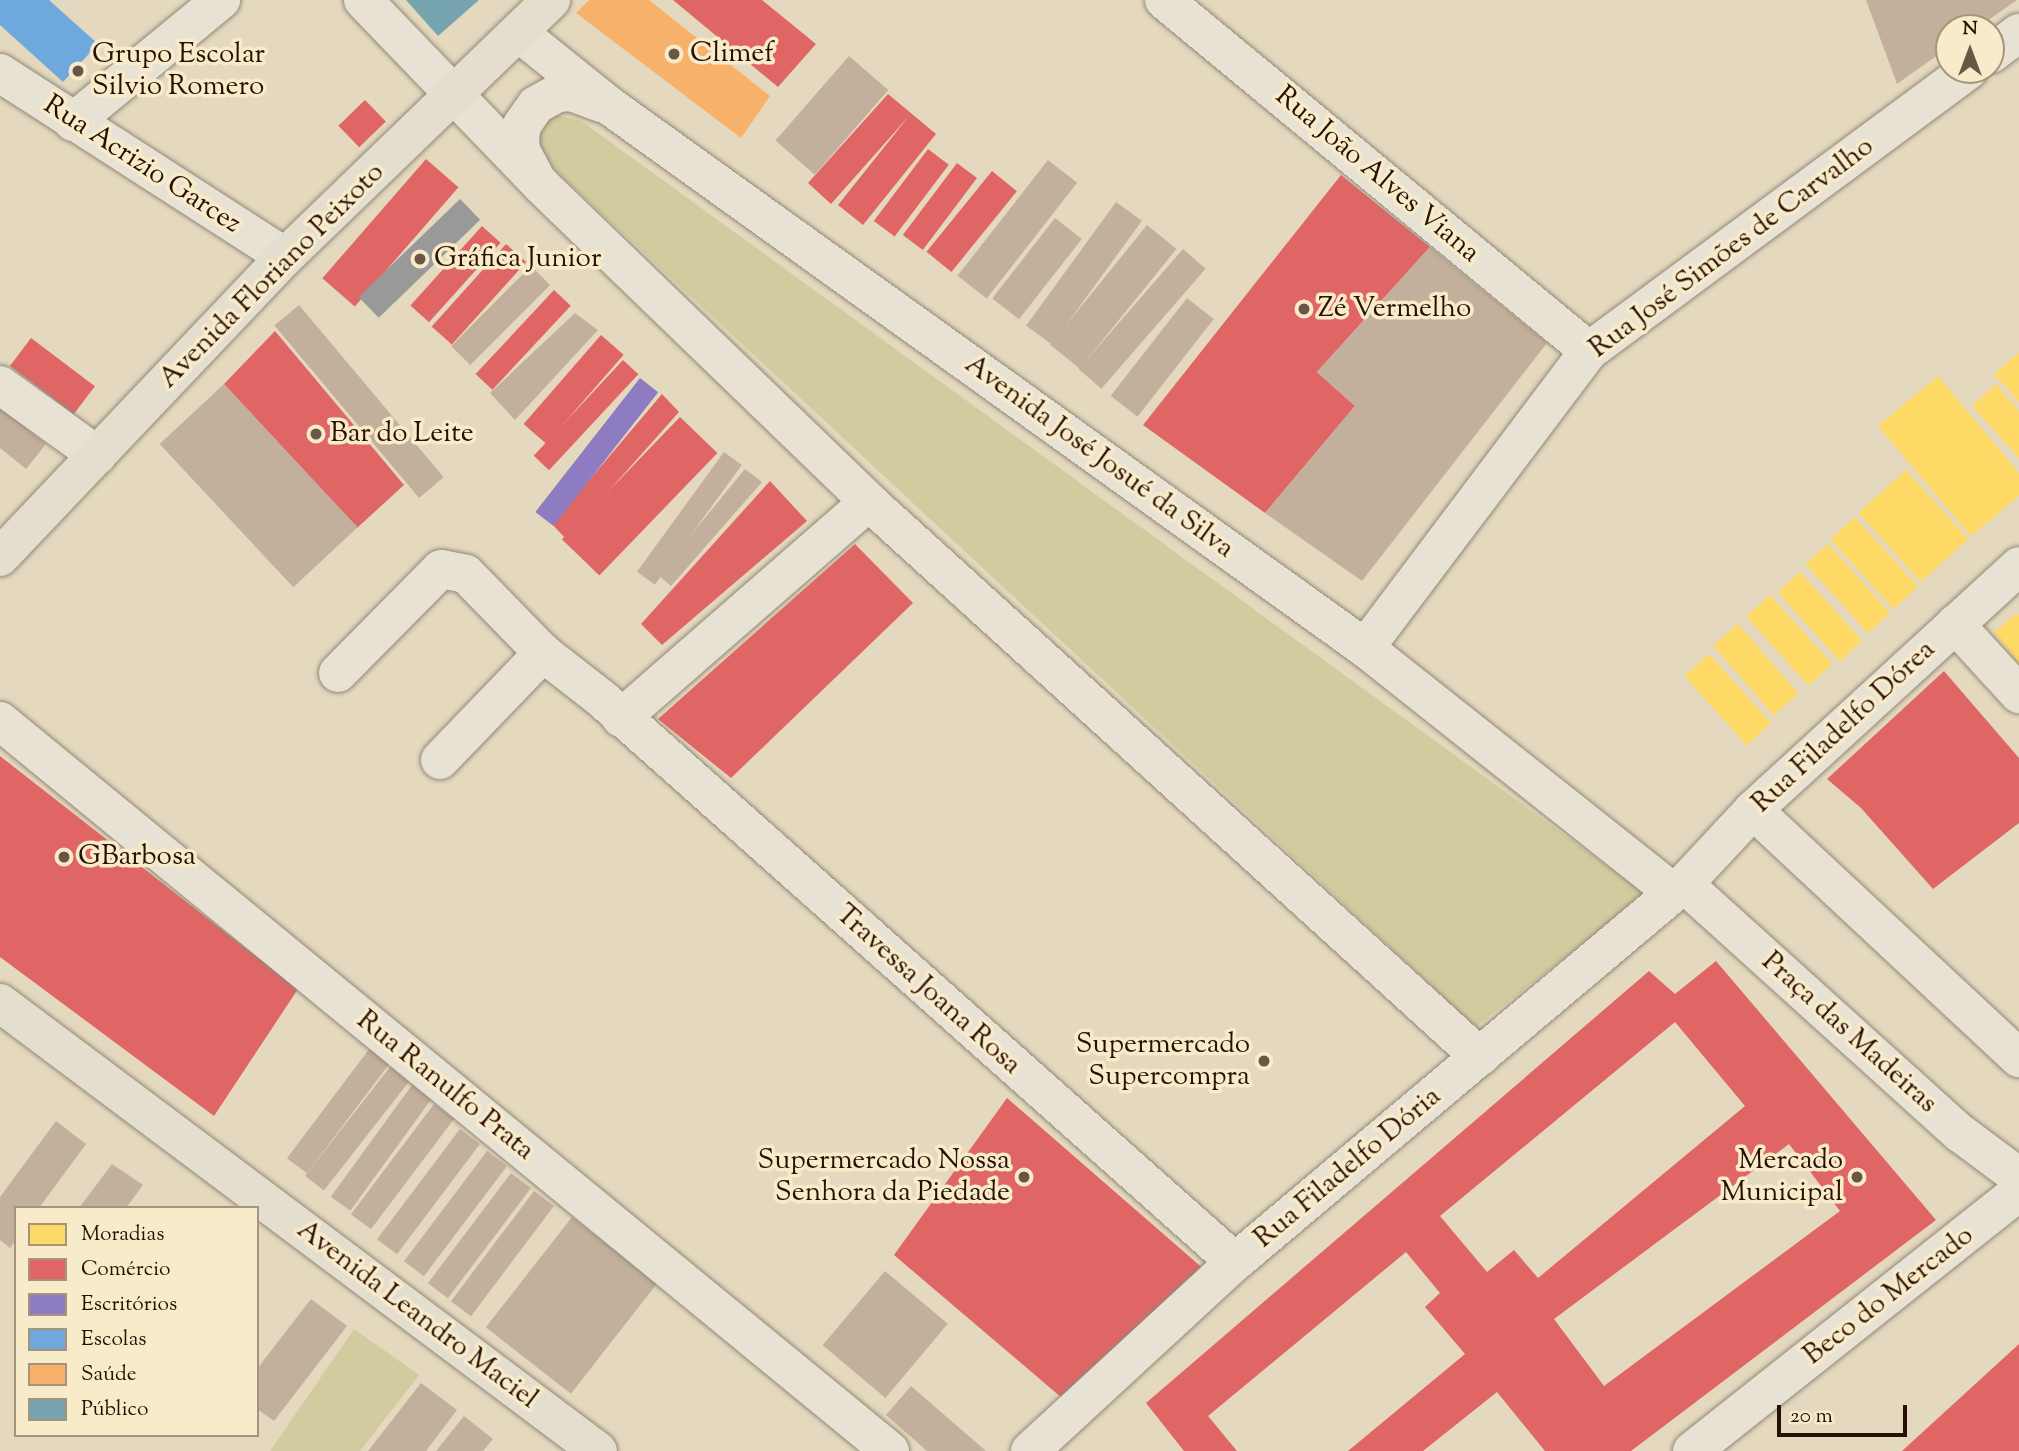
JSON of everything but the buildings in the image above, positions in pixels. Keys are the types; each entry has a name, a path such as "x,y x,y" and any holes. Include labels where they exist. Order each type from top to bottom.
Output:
{"main road":[{"name":"Avenida Floriano Peixoto","path":"0,557 285,257 456,96 551,0"},
{"name":"Avenida Leandro Maciel","path":"0,1003 598,1451"}],"street":[{"path":"73,122 221,0"},
{"path":"363,0 542,186 869,502 1480,1057"},
{"name":"Rua João Alves Viana","path":"1164,0 1589,351"},
{"name":"Avenida José Josué da Silva","path":"519,33 611,107 1365,648 1678,888"},
{"name":"Rua Acrizio Garcez","path":"0,73 285,257"},
{"name":"Rua José Simões de Carvalho","path":"1365,648 1589,351 1950,84"},
{"path":"542,186 521,151 528,114 558,93 584,94 611,107"},
{"path":"0,385 97,455"},
{"path":"621,718 869,502"},
{"name":"Rua Filadelfo Dórea","path":"1678,888 1753,810 2019,566"},
{"name":"Travessa Joana Rosa","path":"338,673 419,588 447,567 466,575 543,653 621,718 1235,1262"},
{"path":"1955,624 2019,694"},
{"path":"440,760 543,653"},
{"name":"Rua Ranulfo Prata","path":"0,720 890,1451"},
{"path":"1753,810 2019,1058"},
{"name":"Rua Filadelfo Dória","path":"1040,1448 1235,1262 1678,888"},
{"name":"Praça das Madeiras","path":"1678,888 1960,1133 2019,1177"},
{"name":"Beco do Mercado","path":"1692,1451 2019,1192"}],"shaded area":[{"path":"555,115 580,120 1646,894 1476,1027 540,156 536,123"},
{"path":"354,1329 419,1375 360,1451 270,1451"}],"place":[{"name":"Climef","path":"674,54"},
{"name":"Grupo Escolar Silvio Romero","path":"78,71"},
{"name":"Gráfica Junior","path":"420,259"},
{"name":"Zé Vermelho","path":"1304,309"},
{"name":"Bar do Leite","path":"316,434"},
{"name":"GBarbosa","path":"64,857"},
{"name":"Supermercado Supercompra","path":"1264,1061"},
{"name":"Supermercado Nossa Senhora da Piedade","path":"1024,1177"},
{"name":"Mercado Municipal","path":"1857,1177"}]}
